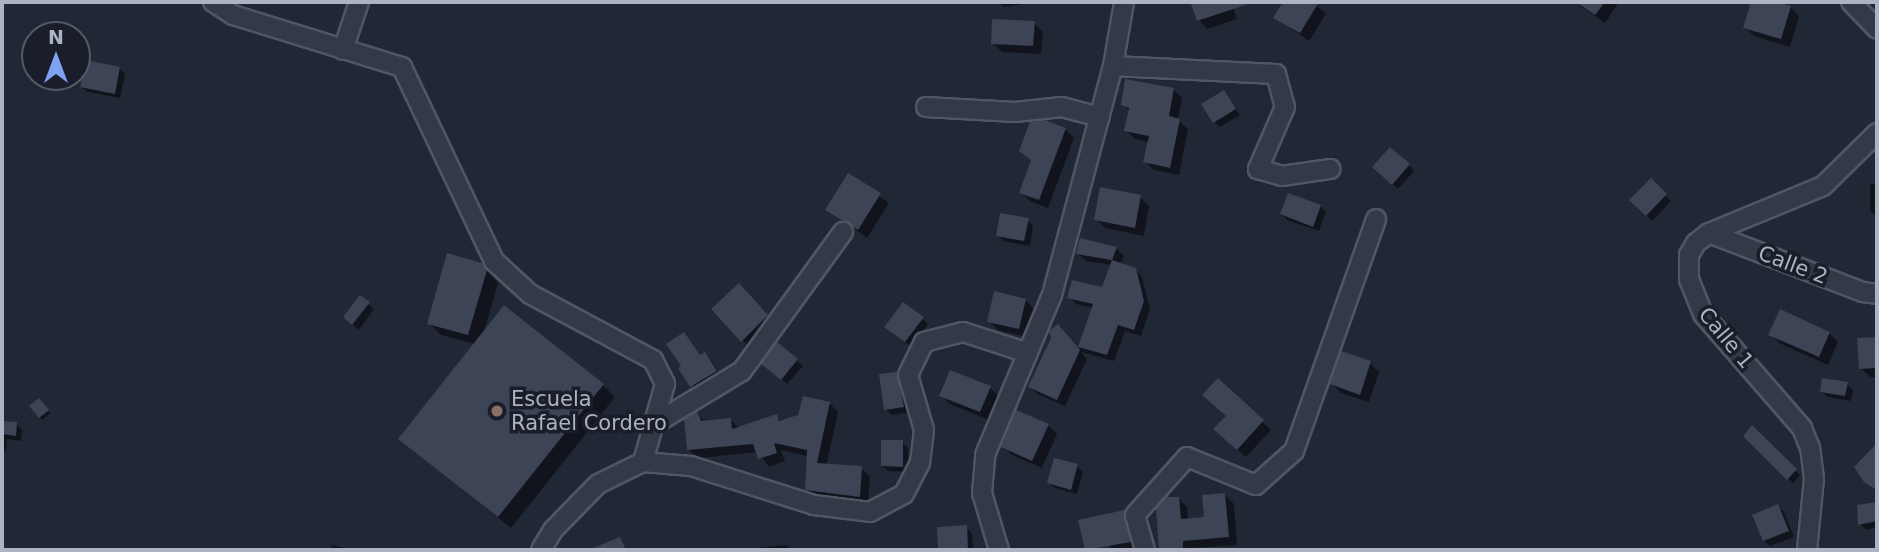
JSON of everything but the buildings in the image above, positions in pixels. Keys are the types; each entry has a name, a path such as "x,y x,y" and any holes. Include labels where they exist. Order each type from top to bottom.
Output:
{"street":[{"path":"213,2 233,15 402,67 494,261 530,294 653,360 665,384 643,462"},
{"path":"343,50 359,2"},
{"path":"999,550 982,493 985,455 1052,295 1113,66 1124,2"},
{"path":"1851,2 1877,29"},
{"path":"1113,66 1276,74 1286,107 1258,169 1282,176 1331,169"},
{"path":"926,107 1015,111 1062,107 1100,117"},
{"path":"1709,233 1823,186 1877,133"},
{"path":"1145,550 1135,515 1187,457 1256,485 1294,451 1376,219"},
{"path":"656,423 742,371 843,232"},
{"name":"Calle 2","path":"1709,233 1863,292 1877,294"},
{"name":"Calle 1","path":"1709,233 1696,243 1689,255 1688,270 1692,292 1703,314 1802,428 1810,448 1814,479 1807,550"},
{"path":"541,550 553,530 598,484 643,462 691,466 814,505 870,512 904,494 920,463 923,430 908,375 923,342 963,332 1028,353"}],"place":[{"name":"Escuela Rafael Cordero","path":"497,411"}]}
